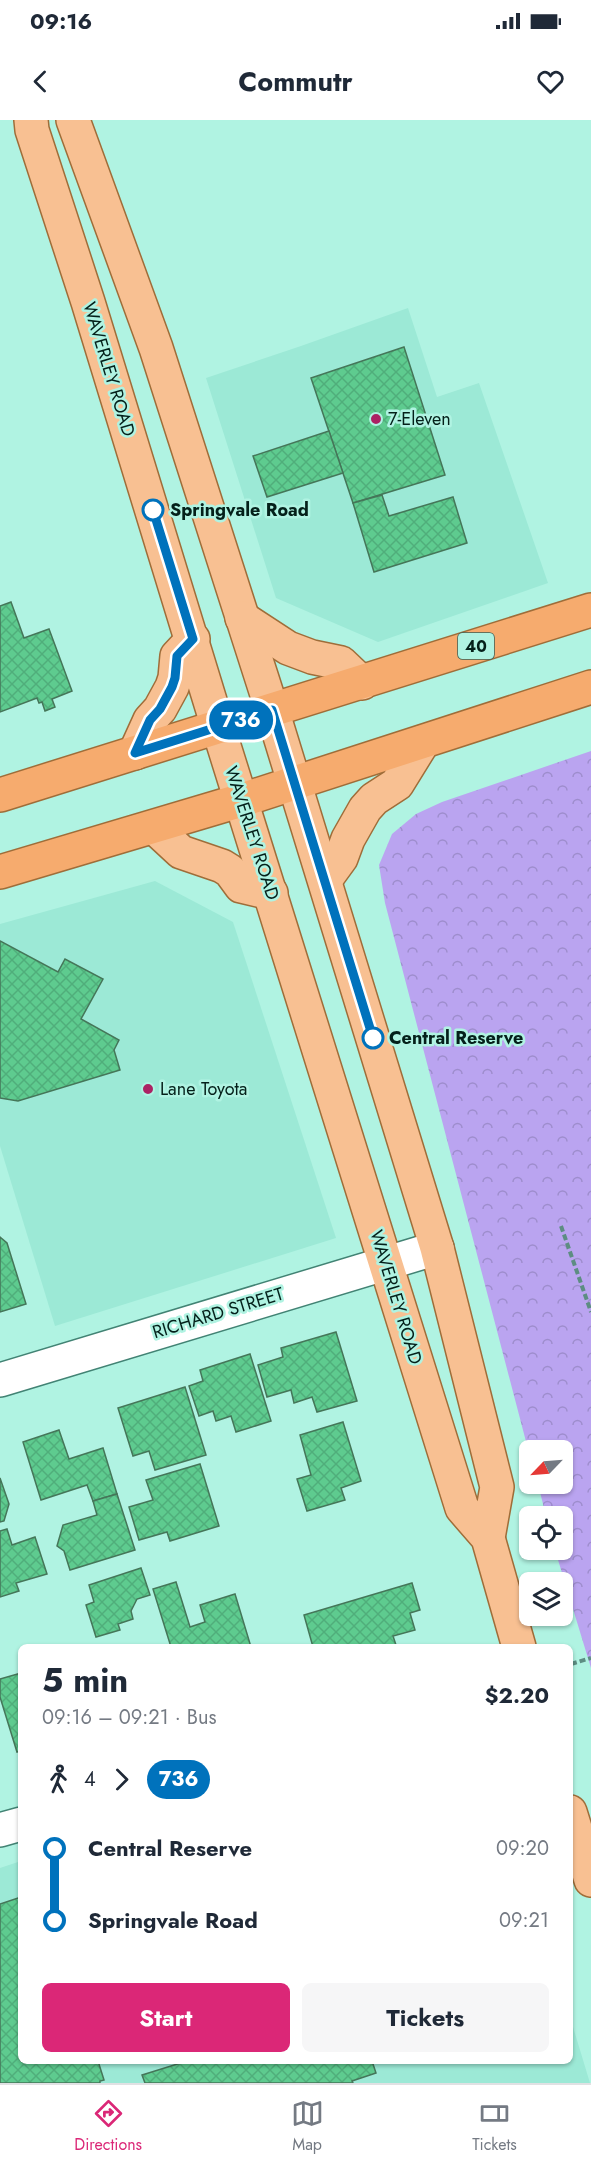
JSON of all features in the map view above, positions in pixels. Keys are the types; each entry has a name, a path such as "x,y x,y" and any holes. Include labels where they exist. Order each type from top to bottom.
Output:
{"highway":[{"name":"40","path":"0,795 591,610"},
{"path":"0,872 242,800 591,687"}],"main road":[{"name":"WAVERLEY ROAD","path":"31,120 32,130 88,302 462,1508 488,1538 518,1644"},
{"name":"WAVERLEY ROAD","path":"74,120 156,348 295,783 437,1248 497,1487 488,1538"},
{"path":"242,618 288,648 312,657 341,663 362,682"},
{"path":"135,753 150,720 160,709 172,687 177,656 193,639"},
{"path":"325,880 341,858 348,839 365,809 374,799 397,784 423,742"},
{"path":"154,826 181,852 222,866 241,886 271,893"},
{"path":"573,1822 591,1880"}],"street":[{"name":"RICHARD STREET","path":"0,1380 437,1248"},
{"path":"0,1830 18,1825"}],"path":[{"path":"561,1226 591,1312"},
{"path":"573,1663 591,1658"}],"shaded area":[{"name":"7-Eleven","path":"408,308 437,397 479,383 548,583 378,642 276,598 206,378"},
{"path":"155,881 233,922 336,1238 55,1326 0,1146 0,924"},
{"path":"18,1862 18,2064 573,2064 573,2027 590,2083 0,2083 0,1868"}],"green space":[{"name":"Central Reserve","path":"591,751 591,1668 573,1609 573,1572 562,1572 558,1560 573,1560 573,1506 544,1506 540,1494 573,1494 573,1440 526,1440 385,903 379,865 392,834 416,814 442,802"}],"building":[{"name":"7-Eleven","path":"404,347 445,475 353,503 311,378"},
{"path":"329,431 343,473 267,497 253,456"},
{"path":"382,495 389,516 453,497 467,543 374,572 353,503"},
{"path":"11,602 24,638 49,629 72,691 52,699 55,707 45,711 42,702 39,703 37,698 0,712 0,606"},
{"path":"0,941 58,972 65,959 103,979 81,1019 119,1040 114,1050 120,1070 18,1101 0,1098"},
{"path":"0,1237 7,1243 26,1304 0,1312"},
{"path":"336,1332 357,1401 317,1412 312,1397 294,1403 291,1390 267,1397 258,1365 283,1357 281,1348"},
{"path":"250,1354 271,1421 236,1432 231,1416 216,1421 213,1411 199,1416 189,1386 203,1381 200,1370"},
{"path":"185,1387 206,1455 155,1470 149,1451 133,1456 118,1408"},
{"path":"343,1422 361,1481 341,1488 345,1500 307,1511 297,1479 311,1475 300,1435"},
{"path":"59,1430 69,1459 103,1448 117,1494 93,1501 87,1485 41,1500 23,1442"},
{"path":"200,1464 219,1526 170,1541 167,1532 139,1540 129,1507 153,1500 146,1480"},
{"path":"0,1478 9,1504 4,1521 0,1522"},
{"path":"117,1494 135,1550 70,1570 64,1551 57,1546 63,1525 97,1515 93,1501"},
{"path":"7,1529 12,1545 35,1537 47,1574 16,1583 19,1591 0,1597 0,1531"},
{"path":"141,1568 150,1595 137,1599 131,1611 133,1619 118,1624 120,1630 96,1637 86,1605 94,1602 89,1585"},
{"path":"176,1582 190,1627 205,1622 200,1605 235,1594 250,1644 170,1644 153,1589"},
{"path":"412,1583 420,1610 410,1613 415,1630 393,1636 396,1644 312,1644 304,1615"},
{"path":"18,1674 17,1752 0,1697 0,1679"},
{"path":"18,1898 18,2064 99,2064 104,2080 100,2083 0,2083 0,1904"},
{"path":"177,2064 373,2064 376,2073 352,2081 353,2083 145,2083 142,2075"}],"bus line":[{"name":"736","path":"153,510 193,639 177,656 172,687 160,709 150,720 135,753 272,710 373,1038"}],"place":[{"name":"7-Eleven","path":"376,419"},
{"name":"Springvale Road","path":"153,510"},
{"name":"Central Reserve","path":"373,1038"},
{"name":"Lane Toyota","path":"148,1089"}]}
